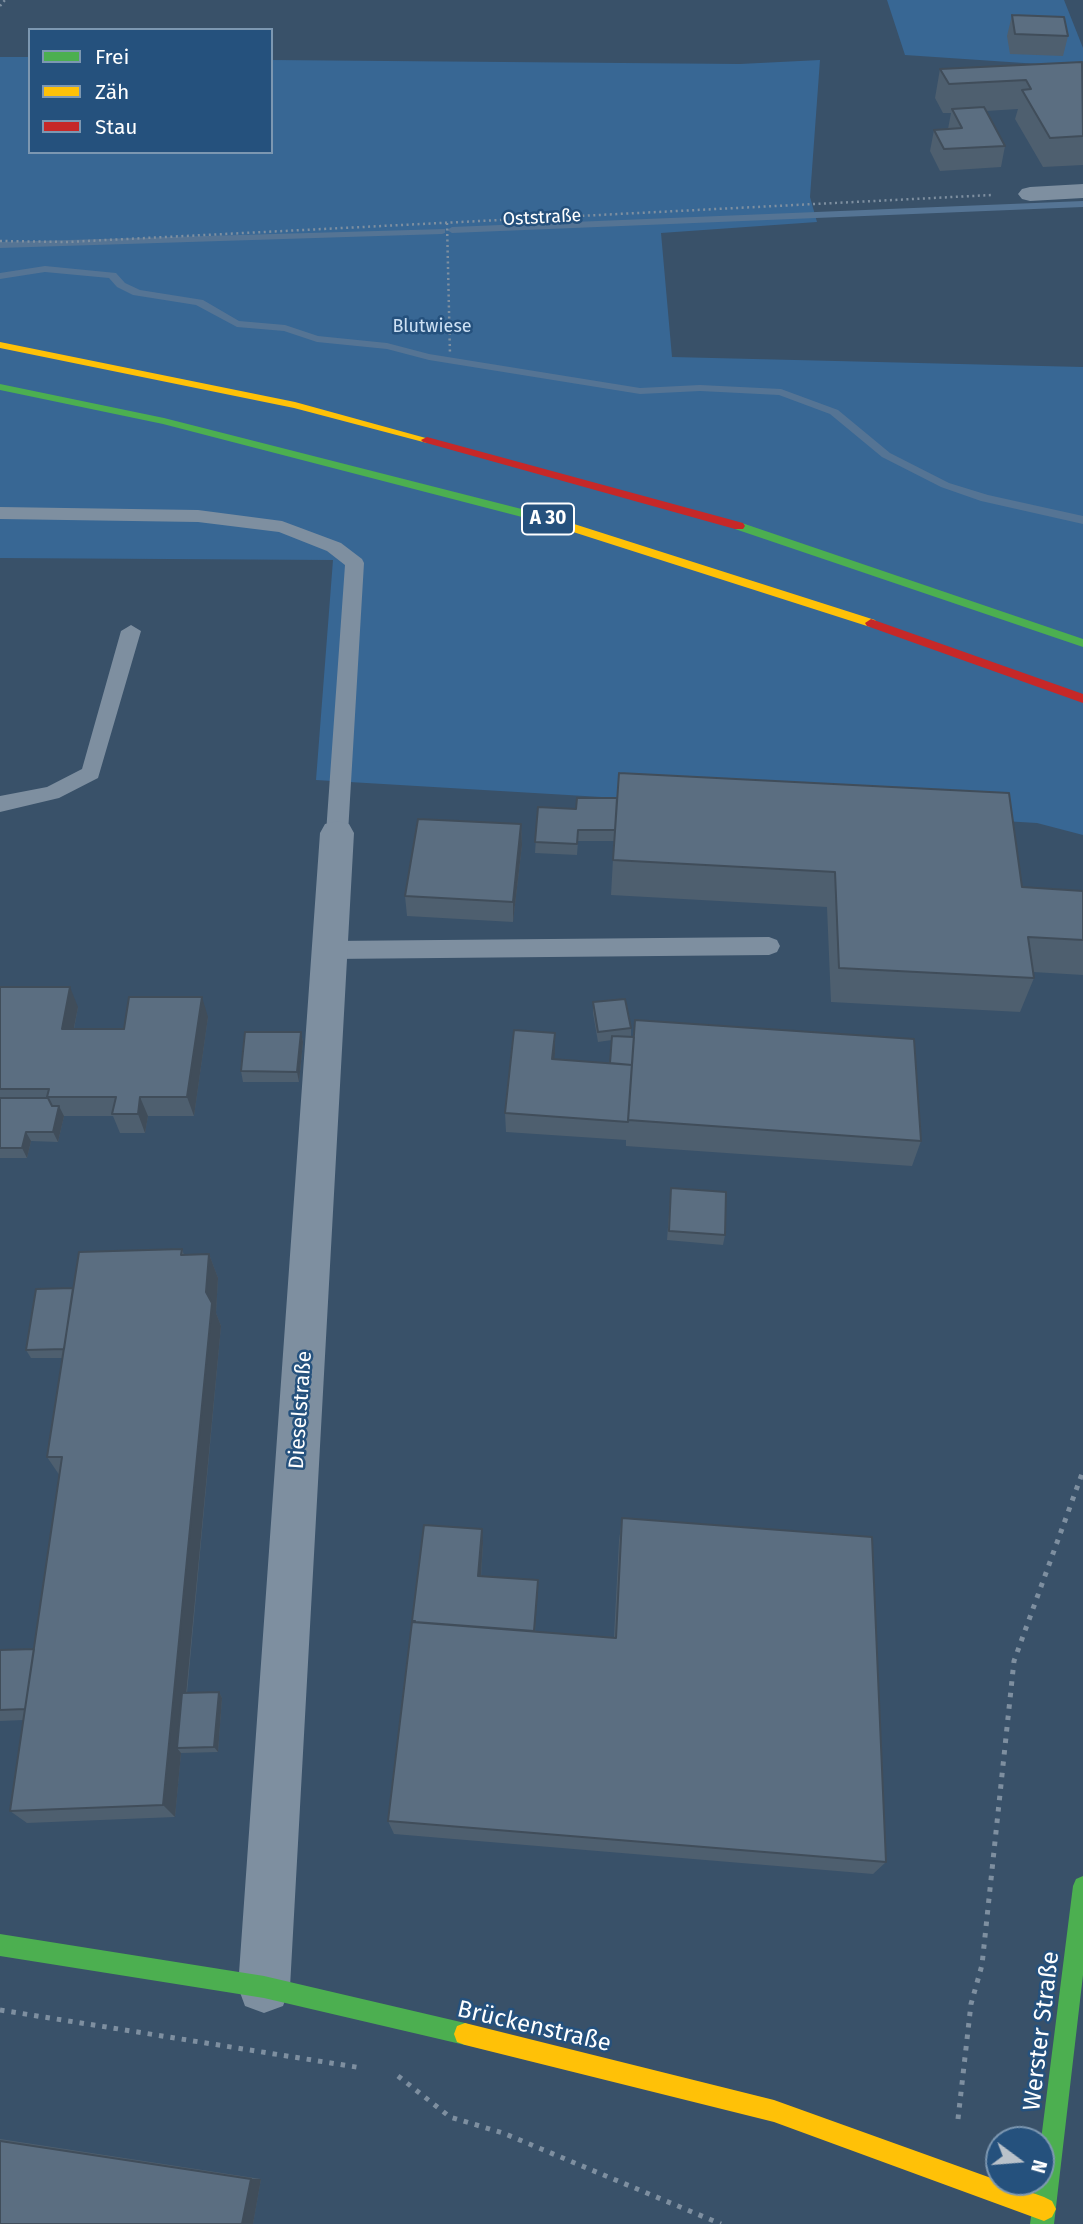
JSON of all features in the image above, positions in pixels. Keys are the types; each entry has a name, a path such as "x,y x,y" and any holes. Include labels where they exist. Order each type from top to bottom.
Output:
{"main road":[{"name":"A 30","path":"0,345 295,405 565,475 744,528 1083,643"},
{"name":"A 30","path":"0,387 164,421 582,528 836,611 1083,699"},
{"name":"Werster Straße","path":"1043,2216 1083,1886"},
{"name":"Brückenstraße","path":"0,1945 264,1987 588,2062 774,2111 951,2174 1043,2216"}],"street":[{"path":"1030,194 1083,191"},
{"name":"Dieselstraße","path":"264,1987 337,833"}],"lane":[{"path":"0,513 198,516 282,527 334,547 355,563 337,833"},
{"path":"0,804 52,793 91,773 131,631"},
{"path":"331,950 769,946"}],"path":[{"path":"0,6 5,0"},
{"name":"Oststraße","path":"0,241 67,242 1030,194"},
{"path":"447,222 450,355"},
{"path":"951,2174 971,2004 982,1965 1014,1661 1083,1471"},
{"path":"0,2010 368,2069"},
{"path":"395,2074 450,2116 503,2133 721,2224"}],"green space":[{"path":"887,0 1064,0 1083,48 1083,67 905,55"},
{"name":"Blutwiese","path":"0,57 28,57 28,154 273,154 273,60 740,64 820,60 810,197 817,222 661,233 672,357 1083,367 1083,835 1037,823 316,780 333,560 0,558"}],"building":[{"path":"1012,15 1064,17 1068,36 1015,34"},
{"path":"1082,62 1083,136 1050,138 1022,90 1031,89 1026,80 949,84 940,69"},
{"path":"984,107 1005,146 944,149 934,130 962,128 952,109"},
{"path":"619,773 1009,793 1022,887 1083,891 1083,940 1028,937 1034,978 839,968 835,872 613,860"},
{"path":"577,798 617,798 615,830 578,830 577,844 535,842 538,807 576,809"},
{"path":"418,819 521,824 513,902 405,896"},
{"path":"0,987 70,987 62,1029 124,1029 129,997 202,997 187,1097 140,1097 138,1114 112,1114 116,1097 47,1097 49,1089 0,1089"},
{"path":"625,999 631,1028 598,1032 593,1002"},
{"path":"635,1020 914,1039 921,1141 628,1120"},
{"path":"514,1030 555,1033 552,1059 632,1065 628,1122 505,1113"},
{"path":"245,1032 301,1032 297,1072 241,1071"},
{"path":"612,1036 634,1037 632,1065 610,1063"},
{"path":"0,1098 48,1098 52,1106 59,1106 53,1132 26,1132 22,1148 0,1148"},
{"path":"671,1188 726,1192 725,1235 669,1231"},
{"path":"182,1249 181,1255 209,1254 206,1292 212,1303 163,1805 10,1811 62,1457 47,1457 79,1252"},
{"path":"73,1288 64,1349 26,1350 36,1289"},
{"path":"622,1518 872,1537 886,1862 388,1821 412,1622 616,1638"},
{"path":"424,1525 482,1529 478,1576 538,1580 534,1631 412,1621"},
{"path":"34,1649 25,1709 0,1710 0,1650"},
{"path":"219,1692 214,1747 177,1748 182,1693"},
{"path":"0,2141 251,2179 242,2224 0,2224"}],"waterway":[{"path":"452,230 1083,204"},
{"path":"0,245 442,231"},
{"path":"0,276 45,269 112,275 121,285 137,293 199,302 237,324 285,328 317,339 387,346 429,357 640,391 700,388 781,392 834,412 886,455 945,485 985,498 1083,520"}],"traffic: fast":[{"path":"0,387 164,421 549,520"},
{"path":"739,526 1083,643"},
{"path":"1042,2224 1083,1886"},
{"path":"0,1945 264,1987 465,2034"}],"traffic: slow":[{"path":"0,345 295,405 427,440"},
{"path":"549,520 871,623"},
{"path":"465,2034 774,2111 1044,2209"}],"traffic: jam":[{"path":"427,440 739,526"},
{"path":"871,623 1083,699"}]}
